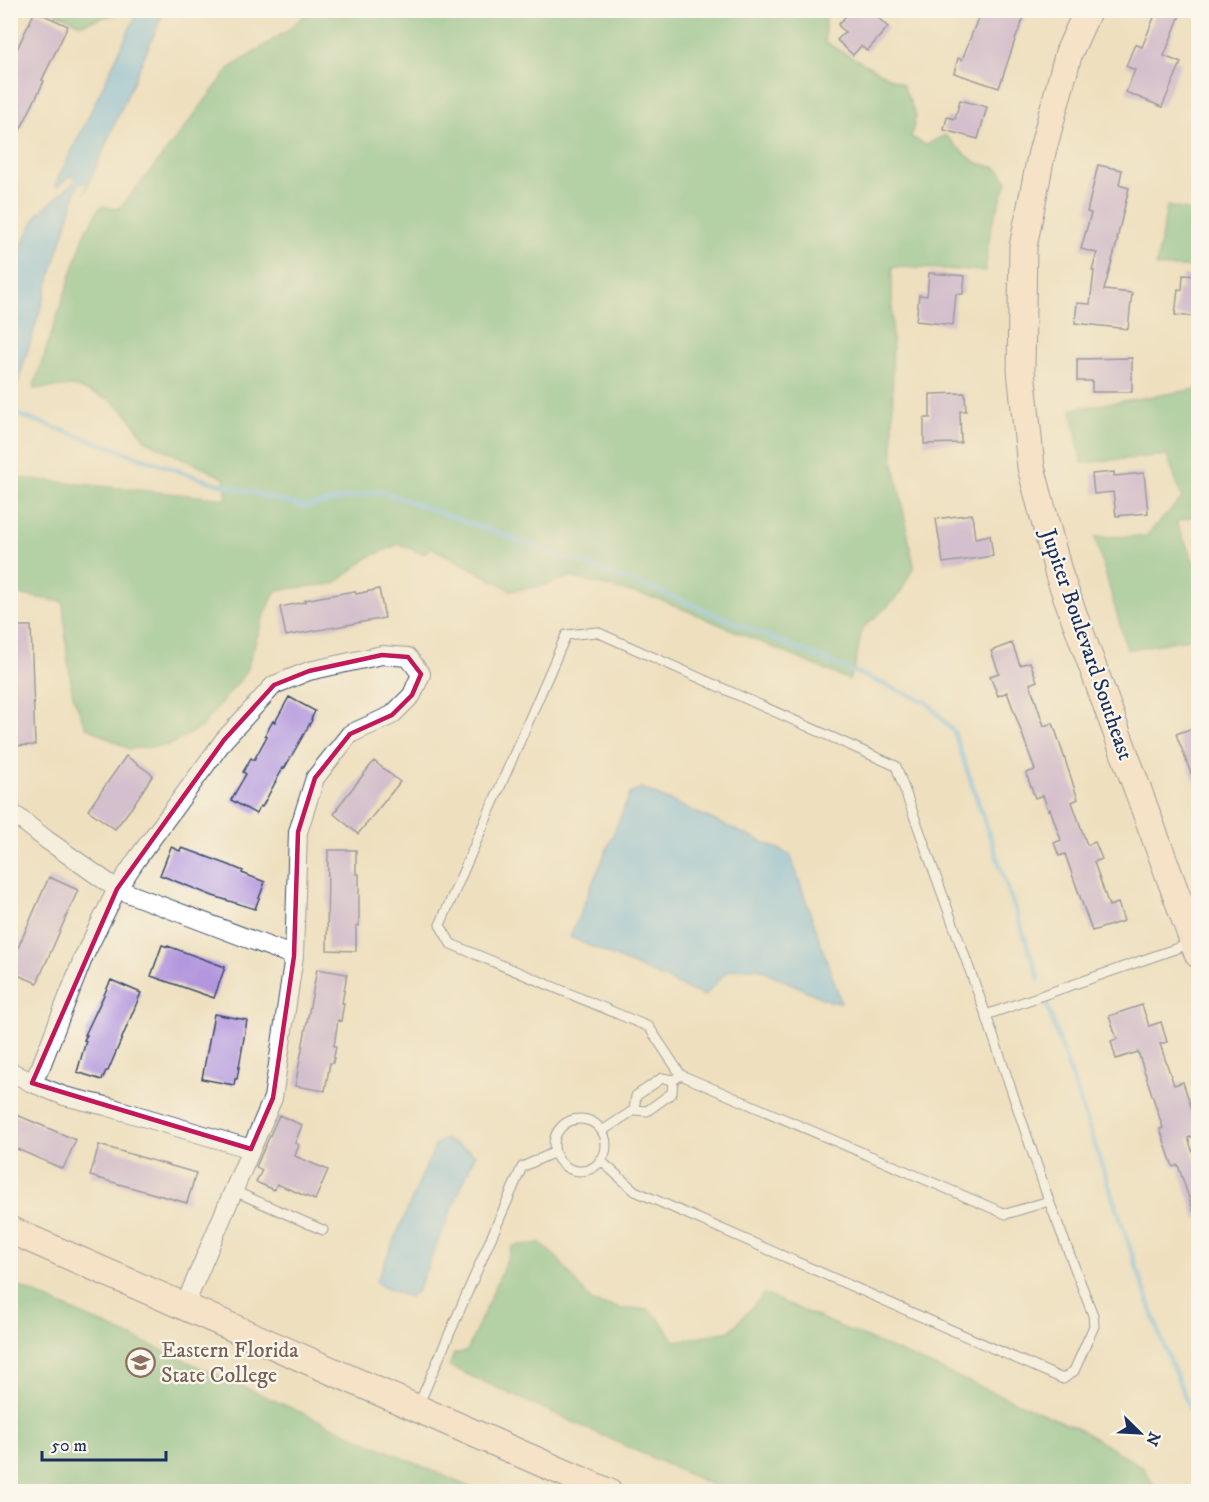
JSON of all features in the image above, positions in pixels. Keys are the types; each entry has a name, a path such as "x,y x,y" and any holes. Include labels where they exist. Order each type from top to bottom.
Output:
{"street":[{"name":"Jupiter Boulevard Southeast","path":"1088,10 1069,52 1041,156 1023,247 1021,370 1031,467 1059,575 1197,946"},
{"path":"32,1083 41,1066 84,956 117,889 224,740 274,685 309,671 382,655 408,657 421,674 412,695 392,715 350,734 315,778 298,832 294,956 273,1098 184,1306"},
{"path":"10,811 117,889 294,956"},
{"path":"10,1071 64,1096 106,1106 251,1149"},
{"path":"10,1230 608,1491"}],"lane":[{"path":"600,1161 634,1191 1063,1379 1074,1371 1095,1326 1093,1315 1049,1202 986,1015 896,766 597,632 566,635 440,925 451,944 649,1027 677,1077 672,1093 647,1111 633,1110 602,1131"},
{"path":"986,1015 1197,946"},
{"path":"633,1110 636,1096 662,1078 677,1077 1006,1214 1049,1202"},
{"path":"580,1118 597,1124 602,1131 606,1148 604,1156 592,1168 576,1171 561,1163 555,1152 554,1139 564,1124 580,1118"},
{"path":"417,1408 522,1167 555,1152"},
{"path":"234,1191 323,1230"}],"highlighted area":[{"path":"382,655 408,657 421,674 412,695 392,715 350,734 315,778 298,832 294,956 273,1098 251,1149 32,1083 117,889 224,740 274,685 309,671"}],"green space":[{"path":"53,11 118,11 116,14 81,24"},
{"path":"309,11 825,11 825,42 903,85 916,116 911,137 926,145 945,135 969,158 999,170 1007,182 991,227 985,271 892,267 893,459 914,566 900,593 862,629 855,666 849,680 662,600 570,577 538,587 511,591 431,547 424,554 399,544 369,557 334,584 276,590 263,619 245,674 201,727 170,745 129,749 86,727 73,696 63,602 11,593 11,477 227,499 224,478 146,441 127,414 111,400 74,386 33,389 87,227 90,226 99,208 103,206 116,209 122,206 230,68 287,31"},
{"path":"1167,206 1198,212 1198,267 1156,267"},
{"path":"1198,389 1198,515 1176,522 1198,571 1198,637 1127,650 1095,537 1146,536 1182,498 1167,455 1082,463 1071,409"},
{"path":"540,1243 557,1258 592,1302 624,1309 647,1309 658,1318 675,1341 730,1331 764,1294 1079,1429 1143,1467 1157,1491 725,1491 449,1366 454,1354 467,1351 513,1246"},
{"name":"Eastern Florida State College","path":"11,1283 462,1484 479,1491 11,1491"}],"water":[{"path":"138,11 164,11 84,194 89,179 85,170 78,169 58,186 55,185 87,120"},
{"path":"81,176 11,405 11,267 38,214"},
{"path":"641,788 790,854 841,1002 831,1002 758,968 727,971 704,996 570,937 630,794"},
{"path":"445,1139 475,1155 417,1291 409,1297 376,1282 436,1144"}],"building":[{"path":"851,10 870,10 888,27 867,51 861,46 853,55 837,40 845,32 838,25"},
{"path":"981,10 1027,10 999,88 954,73 958,58 962,60"},
{"path":"1157,10 1182,10 1164,56 1181,63 1162,107 1126,92 1135,70 1126,66 1135,44 1142,47"},
{"path":"35,11 68,26 10,151 10,64"},
{"path":"960,100 987,107 978,139 944,130 947,117 955,119"},
{"path":"1098,165 1122,170 1119,185 1129,188 1104,290 1132,293 1128,329 1075,323 1077,303 1090,304 1094,271 1092,271 1097,253 1081,249 1091,213 1087,212"},
{"path":"929,273 965,276 963,294 956,294 953,325 916,321 919,295 927,296"},
{"path":"1183,275 1198,276 1198,317 1175,315 1178,289 1182,290"},
{"path":"1132,358 1132,392 1092,392 1092,381 1077,381 1077,359"},
{"path":"965,393 966,411 960,411 961,443 924,444 924,418 930,418 930,394"},
{"path":"1114,472 1114,476 1144,473 1148,513 1116,516 1113,492 1094,494 1092,474"},
{"path":"972,514 975,538 990,535 993,556 943,563 936,519"},
{"path":"379,589 385,618 286,636 280,607 320,597 355,591 356,594"},
{"path":"10,626 31,626 35,745 10,746"},
{"path":"1012,643 1020,665 1030,662 1037,681 1030,684 1044,726 1053,723 1078,799 1072,802 1087,845 1095,842 1102,859 1094,862 1109,906 1118,903 1124,921 1092,931 1065,854 1059,856 1054,843 1061,840 1050,809 1048,810 1043,795 1035,798 1026,773 1035,770 1007,692 998,696 990,676 999,673 991,651"},
{"path":"289,697 315,711 284,769 256,814 231,800 246,774 243,772 251,758 254,760 267,736 265,735"},
{"path":"1198,726 1198,789 1197,789 1176,734"},
{"path":"126,756 153,775 115,829 88,810"},
{"path":"374,761 400,782 358,834 334,814"},
{"path":"171,847 180,851 181,848 194,852 229,865 265,882 255,909 213,896 160,875"},
{"path":"328,850 356,850 356,874 359,874 359,926 356,926 356,951 327,950"},
{"path":"49,877 78,890 37,983 10,972 10,966"},
{"path":"162,945 225,967 214,998 151,976"},
{"path":"317,969 347,974 341,1021 338,1020 333,1063 330,1063 325,1091 295,1086"},
{"path":"111,980 141,993 102,1080 77,1072 86,1041 84,1040 87,1035 85,1035"},
{"path":"1142,1005 1149,1026 1161,1022 1167,1042 1160,1044 1174,1085 1183,1082 1198,1128 1198,1134 1188,1138 1198,1168 1198,1218 1196,1219 1178,1165 1173,1167 1138,1052 1116,1059 1111,1041 1117,1039 1109,1016"},
{"path":"214,1014 247,1020 234,1085 202,1079"},
{"path":"10,1112 76,1140 63,1169 10,1146"},
{"path":"279,1115 302,1125 295,1143 299,1145 295,1156 328,1170 315,1200 277,1184 274,1190 256,1182 262,1170 256,1167"},
{"path":"99,1145 196,1173 187,1203 90,1176"}],"waterway":[{"path":"81,176 94,148"},
{"path":"10,412 205,480 305,507 380,491 656,590 927,702 954,732 1039,979"},
{"path":"1047,1005 1162,1341 1198,1429"}],"place":[{"name":"Eastern Florida State College","path":"140,1362"}]}
